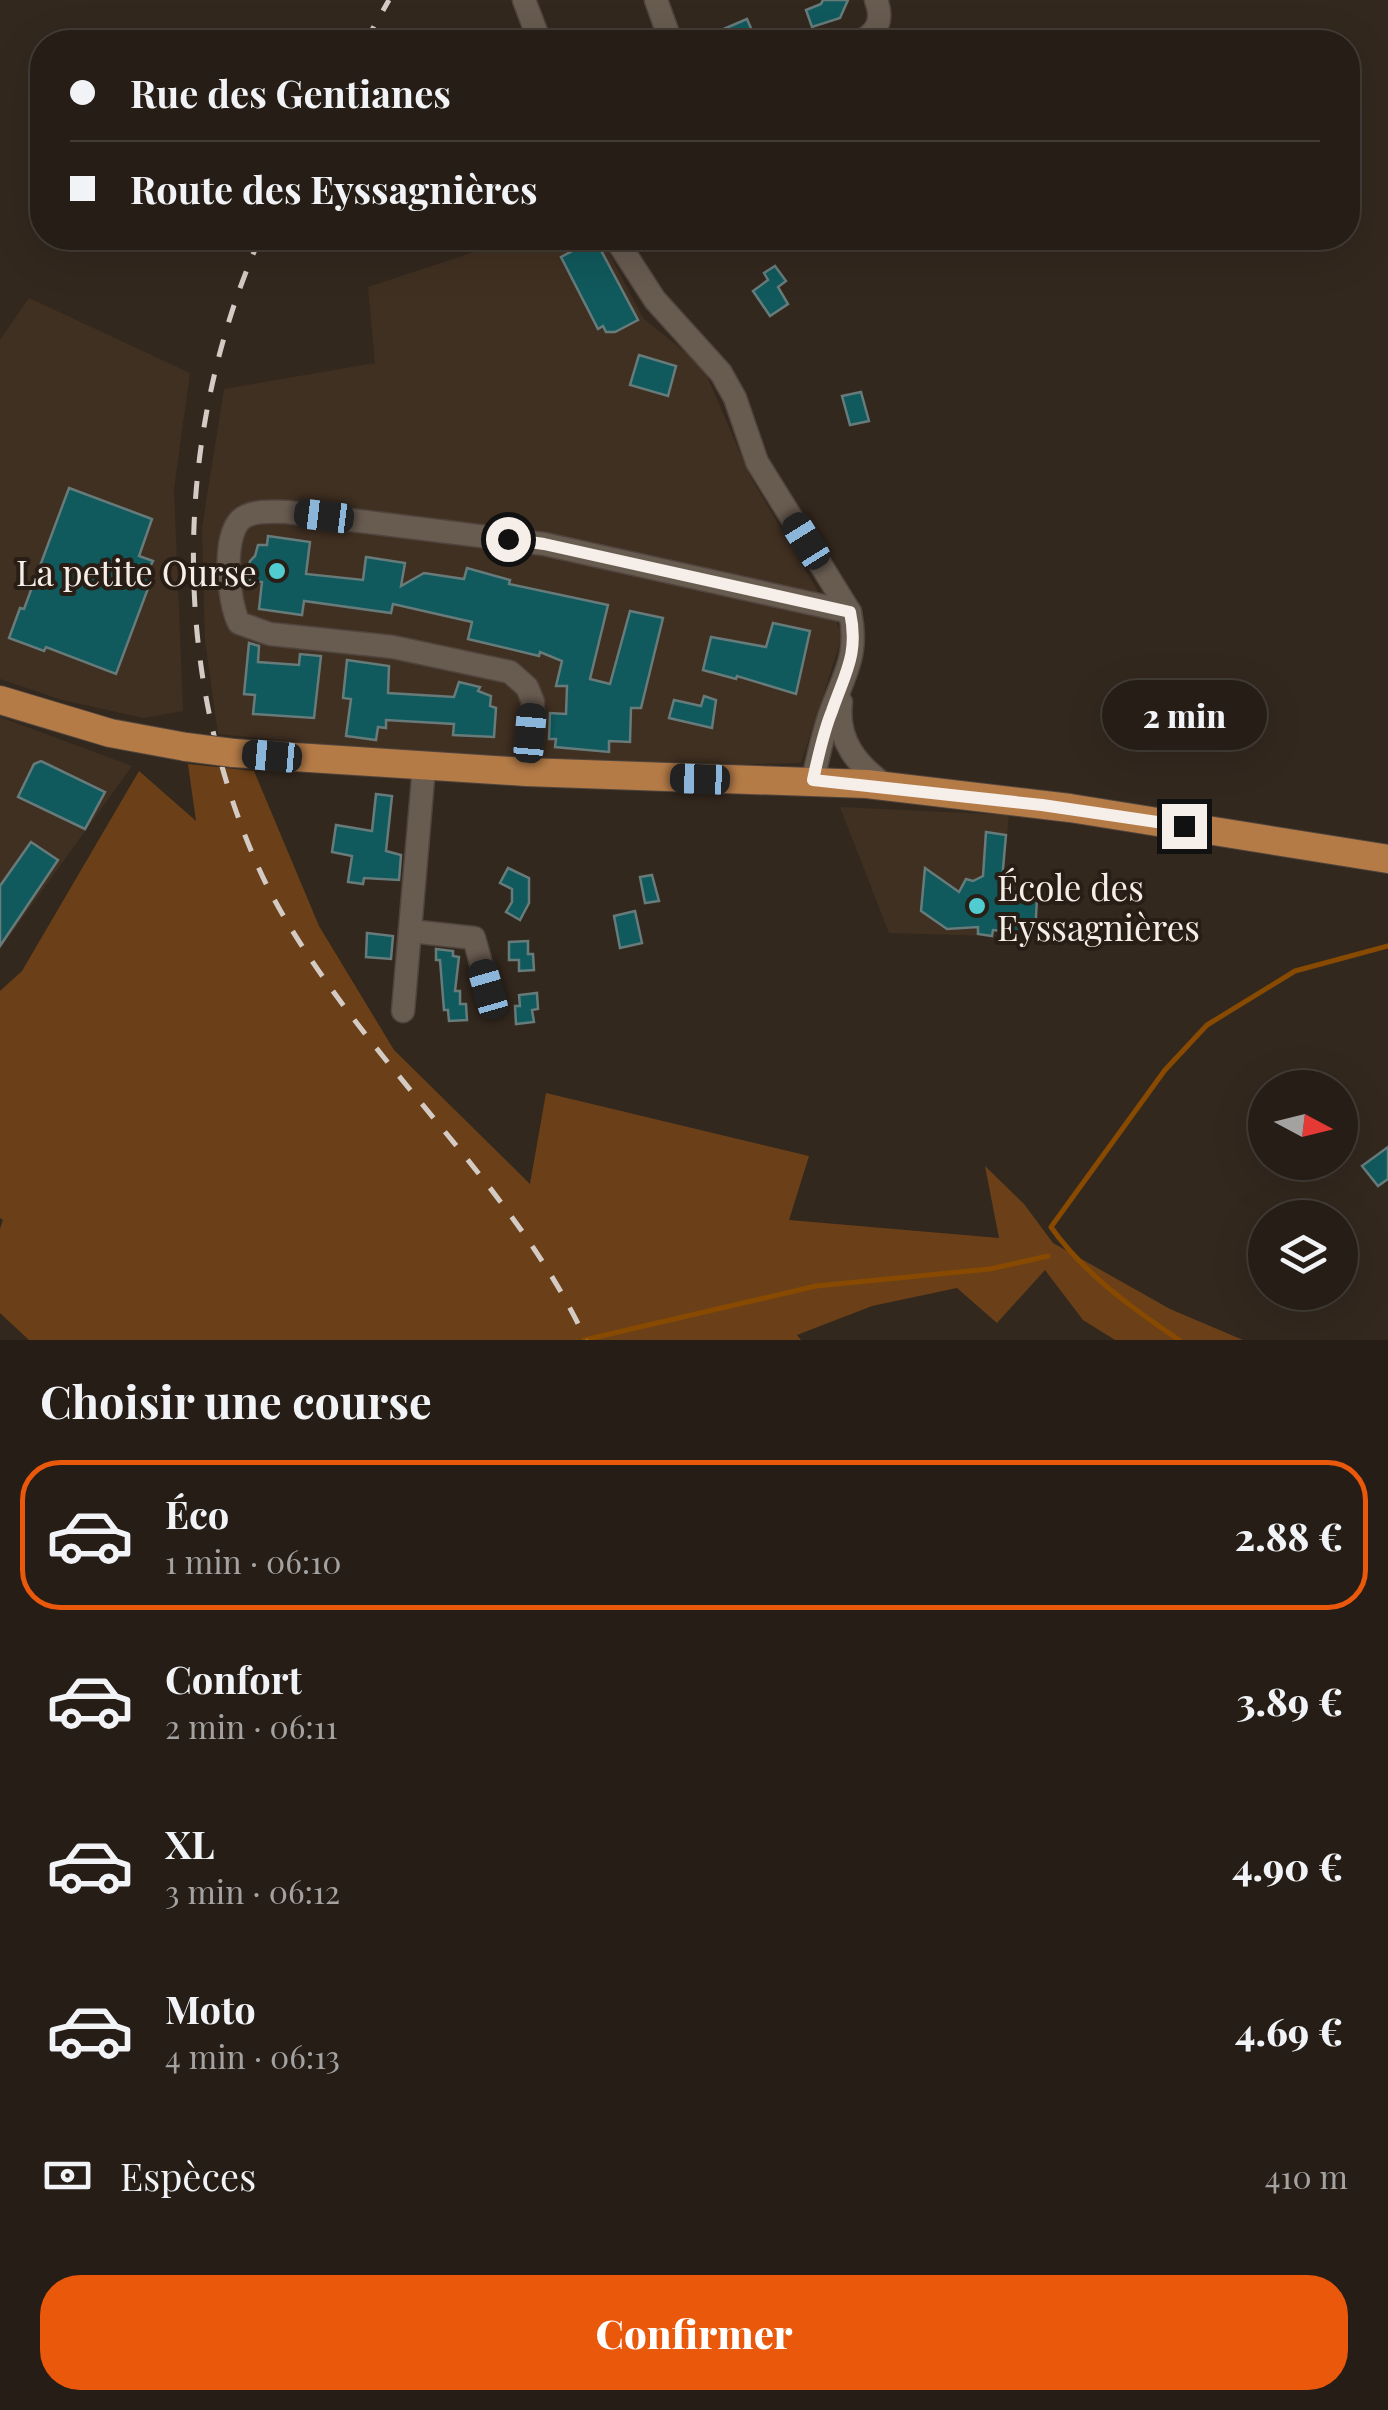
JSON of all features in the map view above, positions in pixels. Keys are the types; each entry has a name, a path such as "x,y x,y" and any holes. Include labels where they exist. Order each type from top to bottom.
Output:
{"main road":[{"path":"0,700 110,733 234,753 526,772 825,780 1070,808 1388,860"}],"street":[{"path":"524,0 535,30"},
{"path":"656,0 667,30"},
{"path":"875,30 880,22 876,0"},
{"path":"623,250 655,300 721,373 735,398 757,462 850,612 855,637 843,686 821,744 825,780 848,768 849,749"},
{"path":"526,772 533,702 527,687 510,672 393,647 270,634 239,623 230,596 230,541 235,525 246,516 287,512 544,544 850,612"},
{"path":"843,686 840,728 849,749 886,786"},
{"path":"821,744 849,749"},
{"path":"403,1011 424,767"},
{"path":"410,931 474,938 488,989"}],"shaded area":[{"path":"481,250 607,250 643,318 703,367 750,476 843,634 801,763 679,766 543,760 387,751 218,734 205,641 202,528 224,389 375,363 368,287"},
{"path":"29,298 190,373 174,489 183,711 144,718 62,700 0,679 0,340"},
{"path":"0,717 132,766 0,949"},
{"path":"188,764 254,771 319,926 394,1050 530,1184 546,1093 809,1156 789,1220 999,1238 985,1166 1024,1204 1053,1243 1170,1309 1243,1340 1115,1340 1083,1320 1045,1270 997,1323 957,1288 872,1306 797,1335 801,1340 29,1340 0,1313 0,991 22,971 139,771 196,821"},
{"path":"840,807 1009,815 1002,880 1014,881 1013,897 1037,899 1035,934 997,930 994,925 992,936 889,933"}],"building":[{"path":"823,0 848,0 840,18 812,27 806,10"},
{"path":"747,19 752,30 721,30"},
{"path":"574,250 601,250 638,320 615,332 606,332 603,326 598,329 561,257"},
{"path":"775,266 786,281 778,287 788,304 770,316 753,291 768,280 764,273"},
{"path":"639,355 676,366 668,396 630,385"},
{"path":"861,392 869,421 850,425 842,396"},
{"path":"69,488 152,519 139,556 153,561 147,573 153,575 116,674 46,647 44,651 9,638 20,608 24,609"},
{"path":"268,536 310,542 306,574 363,580 366,557 405,563 401,586 424,573 464,579 467,568 510,580 509,584 608,605 590,679 610,684 630,611 663,618 641,708 631,708 630,742 609,741 609,752 555,747 556,739 549,739 550,713 566,714 567,686 556,686 562,661 540,652 539,656 468,639 472,622 393,604 391,613 304,601 302,615 259,609 262,582 246,580 258,545 267,545"},
{"path":"773,623 810,631 796,694 703,670 711,637 766,647"},
{"path":"249,643 259,646 258,662 299,665 300,654 321,656 314,718 253,714 255,695 244,694"},
{"path":"347,660 389,666 388,693 454,697 459,682 480,687 478,691 491,696 490,706 496,708 494,737 453,735 454,724 386,720 386,728 378,727 376,740 346,736 351,699 343,698"},
{"path":"704,696 716,700 712,728 669,718 674,700 701,706"},
{"path":"41,761 105,792 85,829 18,797 34,764"},
{"path":"376,794 392,796 386,851 401,855 399,880 364,878 363,884 348,882 352,856 332,852 336,825 372,831"},
{"path":"986,832 1006,835 1002,880 1014,881 1013,897 1037,899 1035,934 993,930 992,936 978,934 978,927 947,929 921,911 925,868 959,892 966,879 973,881 983,876"},
{"path":"31,842 58,860 0,946 0,886"},
{"path":"508,868 529,878 529,903 520,920 506,912 512,902 512,889 500,883"},
{"path":"652,875 659,901 645,903 640,877"},
{"path":"635,911 642,943 620,948 614,916"},
{"path":"367,933 393,936 391,959 366,957"},
{"path":"528,941 534,970 519,971 519,960 509,960 509,942"},
{"path":"436,949 453,951 453,956 459,957 455,991 460,991 460,1004 466,1004 467,1020 449,1021 448,1010 444,1010"},
{"path":"537,993 538,1009 532,1010 534,1022 516,1024 519,995"},
{"path":"1388,1147 1388,1179 1378,1186 1362,1166"}],"waterway":[{"path":"1179,1340 1094,1275 1051,1227 1165,1070 1207,1025 1295,971 1388,946"},
{"path":"584,1340 816,1286 990,1269 1048,1256"}],"railway":[{"path":"372,30 389,0"},
{"path":"255,250 232,312 211,388 199,466 194,545 196,625 207,703 226,780 261,874 303,947 370,1040 471,1163 534,1248 586,1340"}],"place":[{"name":"La petite Ourse","path":"277,571"},
{"name":"École des Eyssagnières","path":"977,906"}],"route":[{"path":"508,539 850,612 855,637 851,663 832,708 813,780 1042,805 1184,826"}]}
